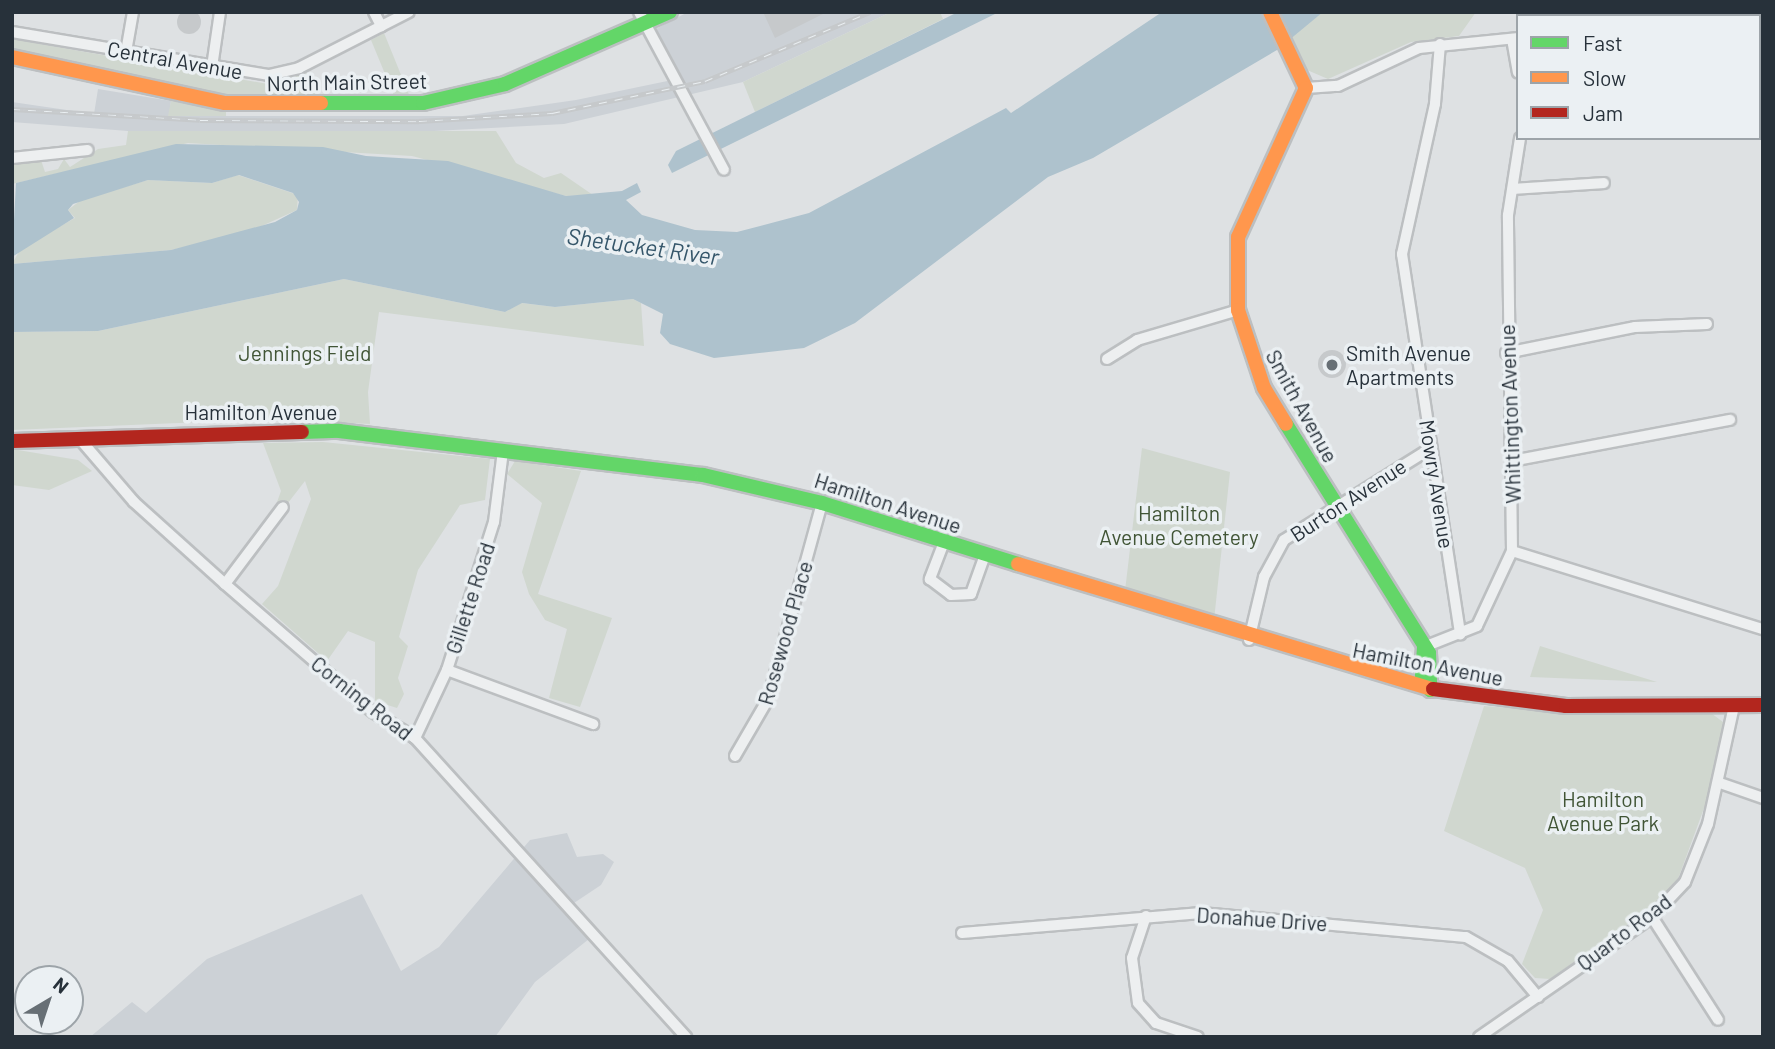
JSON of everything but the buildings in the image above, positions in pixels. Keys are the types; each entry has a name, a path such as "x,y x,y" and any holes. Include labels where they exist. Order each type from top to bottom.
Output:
{"main road":[{"name":"North Main Street","path":"12,57 225,103 423,103 486,91 642,18 670,12"},
{"path":"1270,12 1306,88"},
{"name":"Smith Avenue","path":"1306,88 1238,237 1238,310 1264,388 1424,646 1432,662 1430,690"},
{"name":"Hamilton Avenue","path":"12,441 286,429 704,475 822,503 1249,640 1430,690 1591,708 1763,705"}],"street":[{"path":"126,52 133,12"},
{"path":"212,67 220,12"},
{"path":"374,12 381,26"},
{"name":"Central Avenue","path":"12,32 212,67 284,74 409,12"},
{"path":"642,18 682,102 707,135 724,170"},
{"path":"1306,88 1338,86 1404,52 1440,44 1515,38"},
{"name":"Mowry Avenue","path":"1440,44 1435,104 1402,254 1460,635"},
{"name":"Whittington Avenue","path":"1424,646 1460,635 1477,626 1512,551 1512,461 1506,353 1513,189 1521,140"},
{"path":"12,158 88,150"},
{"path":"1513,189 1604,183"},
{"path":"1107,359 1137,340 1238,310"},
{"path":"1506,353 1635,327 1707,324"},
{"path":"1512,461 1730,420"},
{"name":"Corning Road","path":"79,438 134,502 225,584 373,712 415,737 686,1037"},
{"name":"Burton Avenue","path":"1249,640 1273,553 1336,507 1431,448"},
{"name":"Gillette Road","path":"415,737 447,670 494,522 503,451"},
{"name":"Rosewood Place","path":"735,756 768,699 822,503"},
{"path":"225,584 284,507"},
{"path":"944,542 930,579 951,595 971,594 985,555"},
{"path":"1512,551 1763,629"},
{"path":"447,670 593,724"},
{"name":"Quarto Road","path":"1479,1037 1652,917 1685,882 1720,783 1734,706"},
{"path":"1720,783 1763,797"},
{"name":"Donahue Drive","path":"961,933 1201,913 1466,937 1508,961 1538,997"},
{"path":"1146,916 1132,958 1138,1003 1156,1023 1198,1037"},
{"path":"1652,917 1718,1020"}],"shaded area":[{"path":"688,12 891,12 743,82 564,124 396,133 128,131 12,122 12,102 94,114 98,89 171,101 169,116 463,116 576,100 677,79 654,30"},
{"path":"567,833 577,857 603,854 614,862 601,885 562,911 589,939 535,982 495,1037 90,1037 132,1002 146,1013 207,959 362,894 401,971 439,947 530,840"}],"green space":[{"path":"891,12 940,12 943,19 755,112 743,82"},
{"path":"1323,12 1476,12 1459,36 1411,42 1328,79 1307,70 1289,38"},
{"path":"384,33 410,97 395,98 371,40"},
{"path":"12,39 268,84 307,73 317,98 216,96 12,50"},
{"path":"171,101 226,111 226,116 168,116"},
{"path":"128,131 496,131 516,163 544,178 561,173 593,195 566,196 412,156 188,143 12,184 12,163 41,160 45,172 58,169 64,159 70,167 98,149 126,145"},
{"path":"238,175 298,195 297,210 246,233 171,250 12,264 21,248 75,218 68,210 81,200 148,180 212,183"},
{"name":"Jennings Field","path":"344,279 505,312 521,303 555,307 633,299 641,303 644,346 379,312 368,392 370,424 276,419 12,430 12,332 98,331"},
{"path":"323,442 490,459 485,500 460,505 418,570 399,637 408,646 398,678 404,694 397,708 375,701 375,642 348,631 327,661 262,604 278,586 311,499 305,481 267,530 281,491 263,443"},
{"name":"Hamilton Avenue Cemetery","path":"1142,448 1230,472 1214,620 1125,591"},
{"path":"12,449 78,460 92,471 49,490 12,485"},
{"path":"515,461 581,471 538,594 612,618 580,707 549,698 567,629 545,620 529,594 522,572 542,503 507,474"},
{"path":"1540,646 1657,682 1530,677"},
{"name":"Hamilton Avenue Park","path":"1484,706 1602,715 1711,713 1723,722 1714,781 1678,879 1654,906 1550,979 1535,978 1522,964 1543,910 1525,868 1444,831"}],"water":[{"path":"958,12 999,12 672,173 668,165 676,151"},
{"name":"Shetucket River","path":"1162,12 1323,12 1277,50 1093,158 1048,177 855,323 804,348 714,358 670,344 660,333 663,314 633,299 555,307 522,303 505,312 344,279 98,331 12,332 12,264 171,250 275,222 297,210 299,202 293,193 239,175 212,183 148,180 73,204 68,210 74,218 12,257 16,183 176,144 323,147 366,156 448,161 566,196 622,191 637,183 641,192 626,200 642,215 695,230 737,232 809,213 1006,108 1011,113"}],"railway":[{"path":"12,109 200,120 419,121 552,113 705,81 870,12"}],"traffic: fast":[{"path":"321,103 423,103 505,84 670,12"},
{"path":"1286,424 1429,653 1430,690"},
{"path":"302,432 339,431 703,475 822,503 1018,564"},
{"path":"1424,647 1422,675 1430,690"}],"traffic: slow":[{"path":"1270,12 1306,88 1238,237 1238,310 1264,388 1286,424"},
{"path":"12,57 225,103 321,103"},
{"path":"1018,564 1433,689"}],"traffic: jam":[{"path":"12,441 302,432"},
{"path":"1433,689 1566,706 1763,705"}],"place":[{"name":"Smith Avenue Apartments","path":"1332,365"}]}
